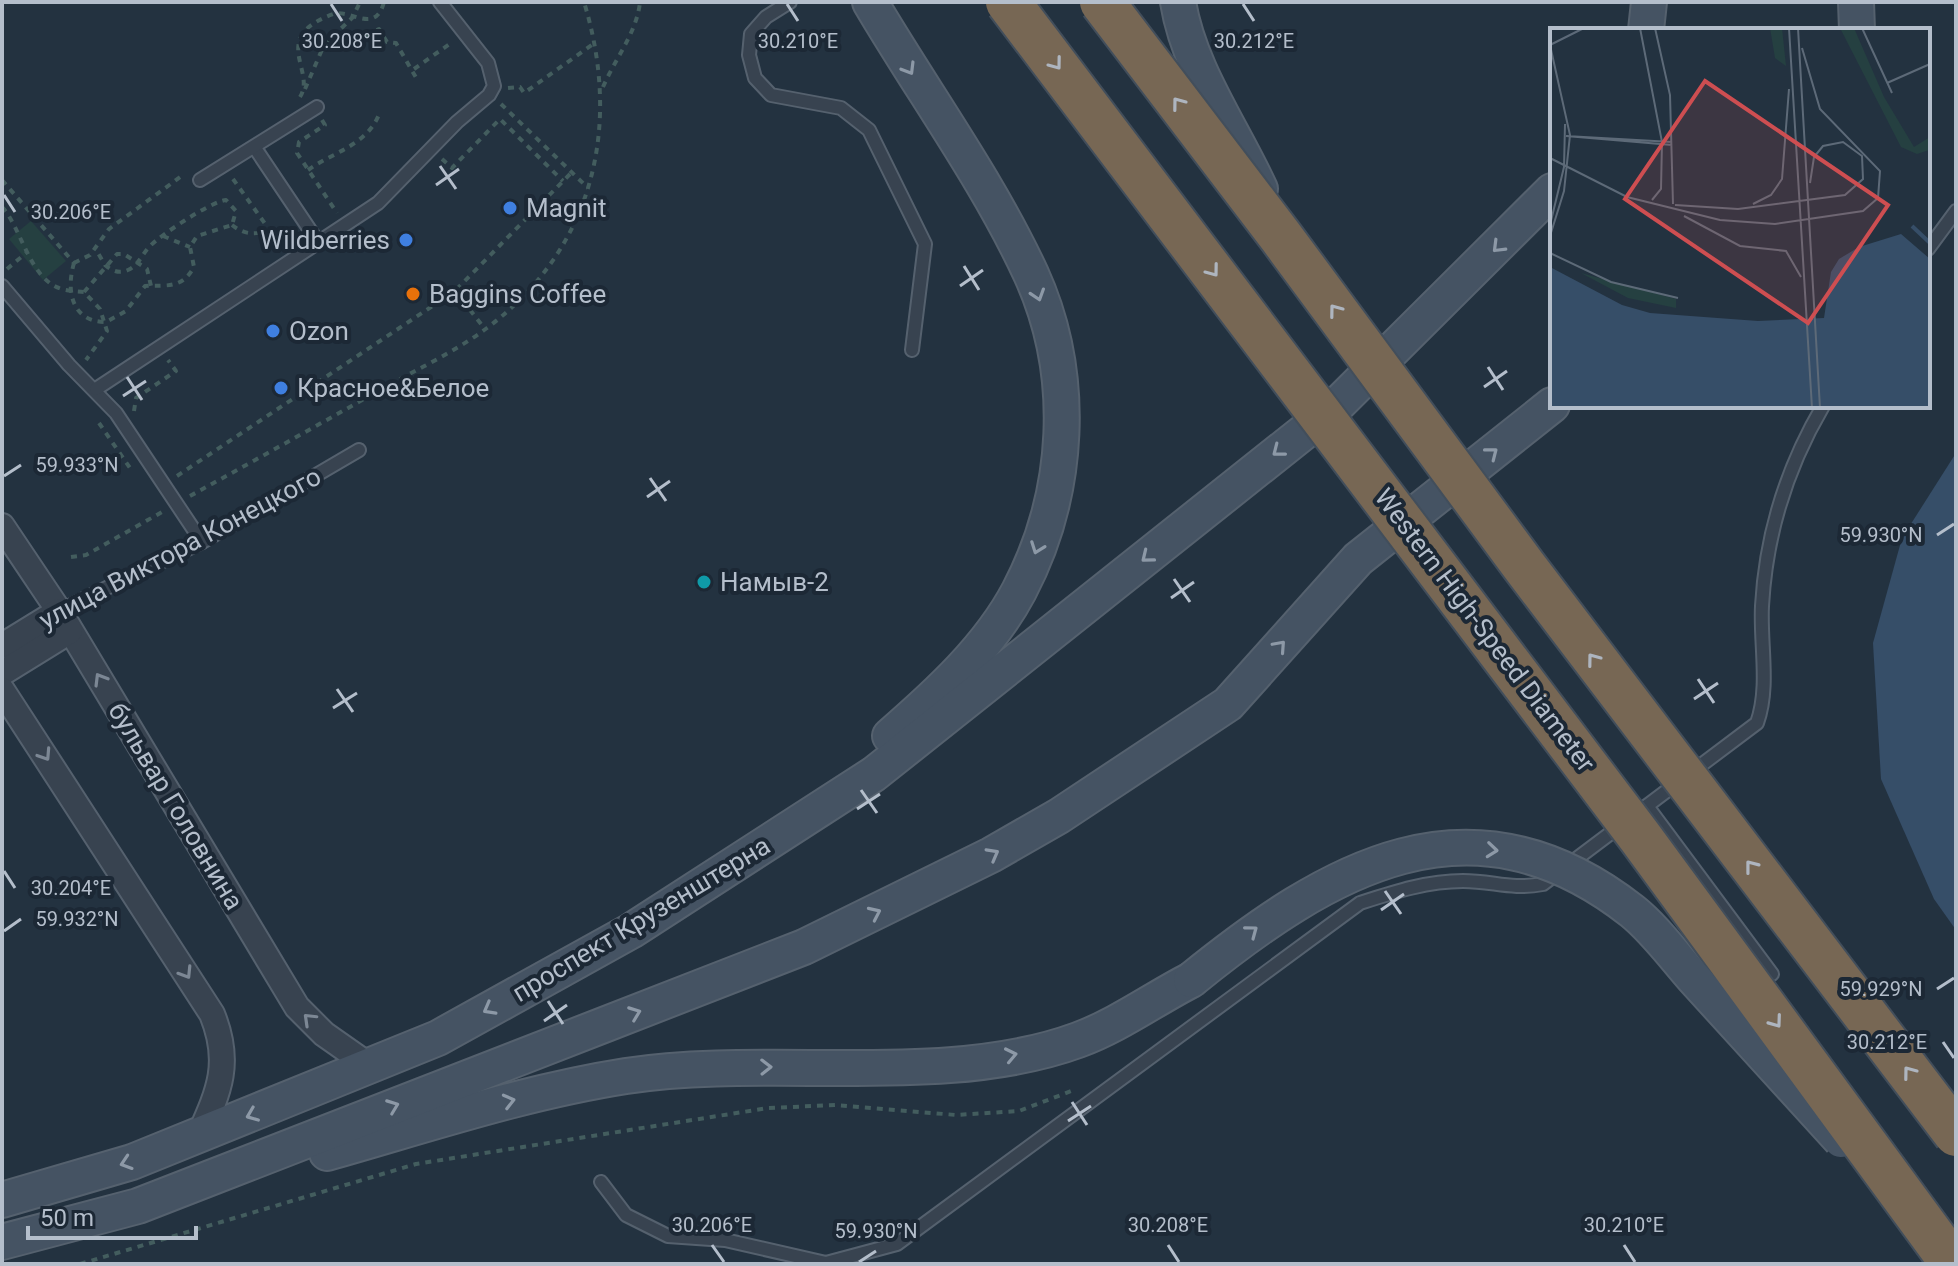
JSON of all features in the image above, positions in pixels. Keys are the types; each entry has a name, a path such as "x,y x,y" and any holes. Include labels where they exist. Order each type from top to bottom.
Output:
{"highway":[{"name":"Western High-Speed Diameter","path":"1008,2 1613,800 1952,1263"},
{"path":"1102,2 1281,237 1524,566 1956,1134"}],"main road":[{"path":"631,931 862,762 965,665 1018,593 1051,506 1063,446 1059,376 1032,276 992,202 870,2"},
{"path":"1178,2 1208,90 1237,139 1281,237"},
{"path":"1646,28 1649,2"},
{"path":"1856,2 1857,28"},
{"name":"проспект Крузенштерна","path":"2,1200 132,1162 438,1038 631,931 874,774 1023,659 1207,507 1334,408 1550,193"},
{"path":"138,1206 804,947 991,855 1059,816 1228,704 1358,559 1550,407"},
{"path":"2,1242 508,1100 627,1076 719,1068 934,1066 1004,1057 1079,1040 1191,980 1253,930 1341,876 1444,848 1491,849 1536,857 1583,879 1634,912 1952,1263"}],"street":[{"name":"бульвар Головнина","path":"2,526 64,621 297,1007 324,1034 371,1067"},
{"name":"улица Виктора Конецкого","path":"2,646 64,621"},
{"name":"улица Виктора Конецкого","path":"2,673 64,621"},
{"path":"2,690 212,1014 224,1050 220,1090 199,1136"}],"lane":[{"path":"96,389 378,203 457,122 489,95 494,86 488,63 440,2"},
{"path":"790,2 766,17 751,34 749,55 755,78 771,95 841,108 869,130 925,244 912,350"},
{"path":"199,175 255,148 315,108"},
{"path":"255,148 318,242"},
{"path":"1930,246 1956,211"},
{"path":"2,286 76,371 96,389 202,542"},
{"path":"601,1182 626,1215 668,1236 725,1240 826,1263 897,1244 1360,903 1434,882 1467,881 1521,888 1543,884 1757,723 1764,703 1762,604 1769,545 1793,461 1822,408"},
{"name":"улица Виктора Конецкого","path":"64,621 359,450"},
{"path":"1647,806 1772,974"}],"path":[{"path":"289,105 305,90 324,45 353,17 360,2"},
{"path":"305,90 297,53 304,34 336,13 361,21 376,17 384,2"},
{"path":"71,557 86,555 485,329 551,266 575,227 598,143 602,89 596,42 584,2"},
{"path":"602,89 638,21 640,2"},
{"path":"332,37 352,42 379,29 387,42 396,43 414,69 418,81"},
{"path":"414,69 463,35"},
{"path":"520,87 524,93 596,42"},
{"path":"489,95 588,188"},
{"path":"315,108 325,125 299,142 297,153 345,225"},
{"path":"308,170 366,137 380,112"},
{"path":"448,164 452,168 500,119 563,181"},
{"path":"175,477 455,291 572,172"},
{"path":"74,263 84,260 109,229 199,175 210,187 225,177 237,180 290,261"},
{"path":"2,180 74,263"},
{"path":"95,248 105,265 123,272 138,263 147,249 163,235 220,200 226,200 236,211 232,225"},
{"path":"2,207 26,253 52,284 84,292 100,309 106,322 104,339 76,371"},
{"path":"232,225 242,233 270,230"},
{"path":"74,263 69,289 72,301 85,317 106,322 126,311 140,289 179,284 194,267 190,247 201,233 232,225"},
{"path":"163,235 190,247"},
{"path":"2,273 26,253"},
{"path":"84,292 117,254 138,263 150,273 151,286"},
{"path":"455,291 485,329"},
{"path":"133,413 136,398 176,371 173,367"},
{"path":"99,424 129,468"},
{"path":"80,1264 416,1164 768,1108 836,1105 956,1115 1019,1111 1050,1102 1084,1083"}],"green space":[{"path":"31,221 66,261 43,280 9,239"}],"water":[{"path":"1956,453 1956,930 1934,899 1881,779 1873,643 1902,538"}],"place":[{"name":"Magnit","path":"510,208"},
{"name":"Wildberries","path":"406,240"},
{"name":"Baggins Coffee","path":"413,294"},
{"name":"Ozon","path":"273,331"},
{"name":"Красное&Белое","path":"281,388"},
{"name":"Намыв-2","path":"704,582"}]}
